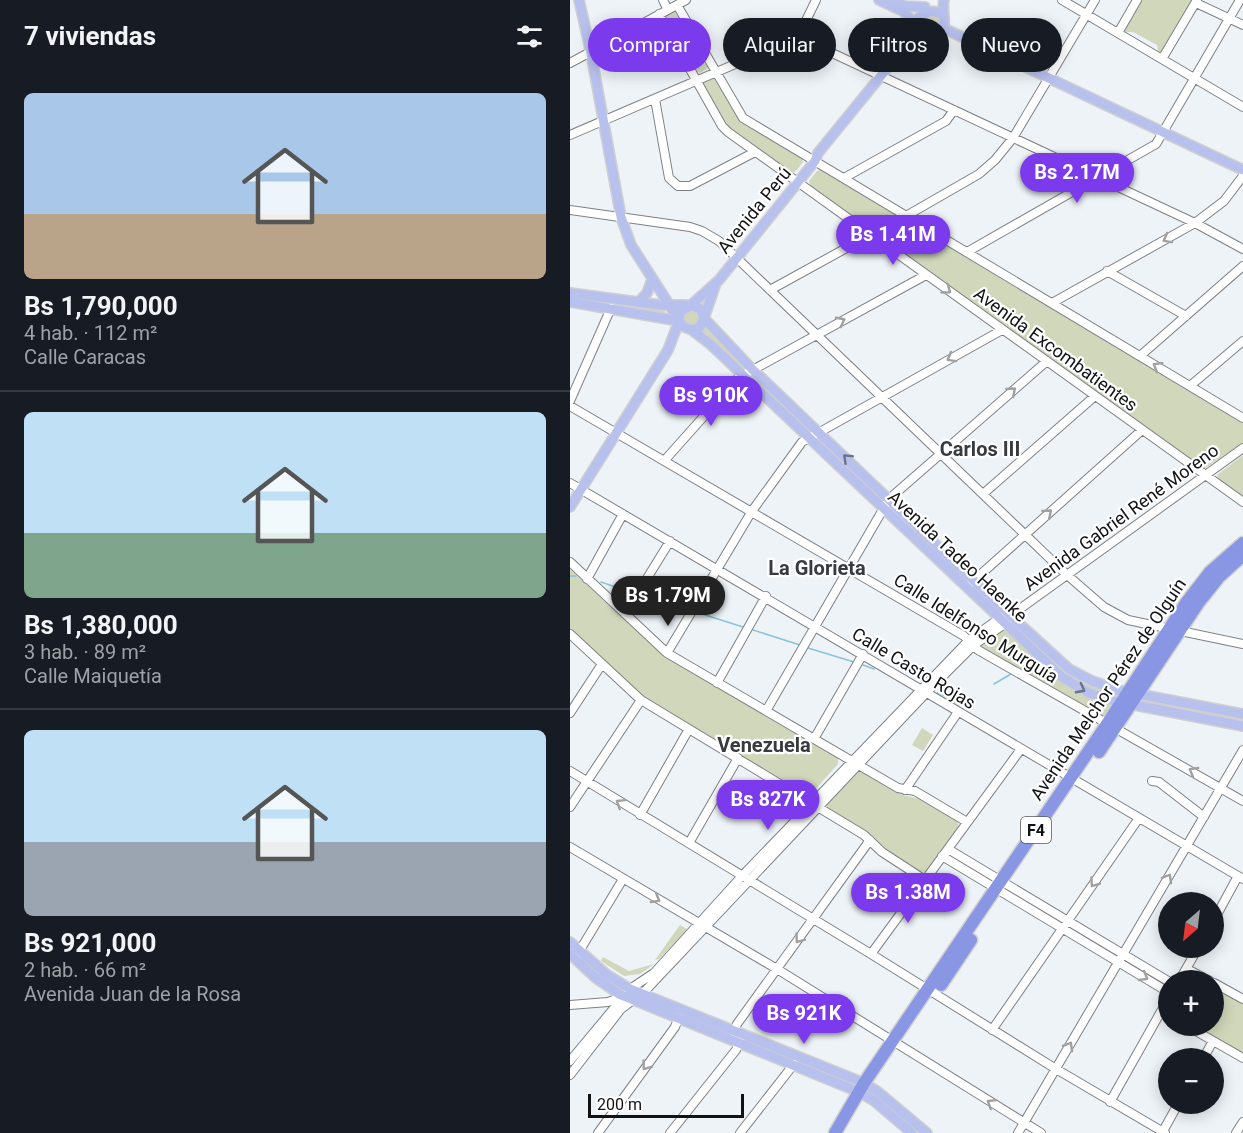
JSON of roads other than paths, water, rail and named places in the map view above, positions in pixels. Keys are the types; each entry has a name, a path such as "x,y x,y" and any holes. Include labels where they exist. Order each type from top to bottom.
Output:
{"highway":[{"name":"Avenida Melchor Pérez de Olguín","path":"835,1133 1112,725 1210,572 1243,543"},
{"name":"Avenida Melchor Pérez de Olguín","path":"1174,630 1210,587 1243,555"},
{"name":"Avenida Melchor Pérez de Olguín","path":"844,1133 865,1090"}],"main road":[{"path":"579,0 588,40"},
{"path":"879,0 903,11 909,18"},
{"path":"891,0 905,6 928,5 938,9 943,15"},
{"path":"943,15 944,0"},
{"path":"916,18 916,13 928,5"},
{"path":"949,31 1243,170"},
{"path":"594,72 621,217 631,245 668,305 684,327 691,330"},
{"name":"Avenida Perú","path":"883,77 887,72"},
{"name":"Avenida Perú","path":"690,306 719,280 815,161 818,153 888,72"},
{"path":"639,302 647,293 652,280"},
{"name":"Avenida Perú","path":"704,318 719,280"},
{"path":"570,292 639,302 690,306 701,310 704,318 700,327 691,330 668,350"},
{"path":"570,302 679,320"},
{"path":"570,507 668,350 683,309 690,306"},
{"name":"Avenida Tadeo Haenke","path":"704,318 753,370 889,499 970,584"},
{"name":"Avenida Tadeo Haenke","path":"691,330 883,508 1069,669 1129,699 1243,726"},
{"name":"Avenida Tadeo Haenke","path":"1129,699 1243,714"},
{"path":"570,942 575,955 606,974 627,993 865,1090 927,1133"},
{"path":"737,1037 794,1064 865,1090 910,1132"}],"street":[{"path":"663,0 668,10"},
{"path":"655,18 686,0"},
{"path":"807,18 816,0"},
{"path":"1062,0 1243,107"},
{"path":"906,216 988,168 1013,138 1095,0"},
{"path":"1118,33 1137,0"},
{"path":"967,252 1156,144 1240,0"},
{"path":"1162,59 1196,1 1243,25"},
{"name":"Avenida Excombatientes","path":"677,5 741,116 1243,418"},
{"name":"Avenida Excombatientes","path":"660,15 724,128 1243,502"},
{"path":"570,63 588,54"},
{"path":"836,55 1195,223 1243,249"},
{"path":"570,135 723,69"},
{"path":"655,99 669,178 672,183 678,186 690,186 755,152"},
{"path":"843,178 946,121 954,110"},
{"path":"1052,303 1195,223 1224,201 1243,176"},
{"path":"570,210 690,227 718,241 1066,574 1104,607 1141,623 1243,644"},
{"path":"770,290 870,235"},
{"path":"1140,356 1243,266"},
{"path":"1107,271 1186,316"},
{"path":"664,461 742,375 926,275"},
{"path":"570,401 611,308"},
{"path":"668,653 752,512 802,442 1002,330"},
{"path":"1190,386 1243,340"},
{"path":"766,711 889,499 1047,361"},
{"path":"983,494 1095,396"},
{"name":"Calle Idelfonso Murguía","path":"570,406 1243,801"},
{"path":"970,584 1142,430"},
{"name":"Avenida Gabriel René Moreno","path":"570,1061 573,1051 627,993 654,973 701,926 971,643 1243,448"},
{"name":"Calle Casto Rojas","path":"570,483 1241,877"},
{"path":"587,579 623,514"},
{"path":"625,614 670,541"},
{"path":"570,562 668,653 855,763 904,790 915,791 967,822"},
{"path":"717,683 765,597"},
{"path":"570,634 641,700 815,805 870,840 882,852 925,880"},
{"path":"814,739 863,654"},
{"path":"570,713 602,664"},
{"path":"570,807 641,700"},
{"path":"904,790 958,711"},
{"path":"640,815 689,729"},
{"path":"871,954 1021,749"},
{"path":"1018,1133 1243,750"},
{"path":"689,843 738,758"},
{"path":"570,771 871,954 1056,1070 1163,1133 1173,1114"},
{"path":"1152,781 1159,782 1204,817"},
{"path":"992,1030 1139,818"},
{"path":"670,1133 736,1050 737,1024 870,840"},
{"path":"570,847 777,969 1041,1133"},
{"path":"945,852 1158,986"},
{"path":"1224,905 1241,877"},
{"path":"575,955 623,879"},
{"path":"1003,887 1068,920 1158,975"},
{"name":"Avenida Gabriel René Moreno","path":"570,1075 621,1009 638,998 701,926"},
{"path":"1187,969 1193,958"},
{"path":"1224,988 1242,996"},
{"path":"570,1005 608,1002 627,993"},
{"path":"598,1133 675,1027 680,1014"},
{"path":"1110,1102 1158,1025"},
{"path":"1204,1036 1243,1058"},
{"path":"1209,1048 1213,1041"},
{"path":"740,1133 794,1064"},
{"path":"1236,1133 1243,1122"}],"waterway":[{"path":"570,576 576,576"},
{"path":"601,582 633,593"},
{"path":"642,596 686,610"},
{"path":"699,613 743,627"},
{"path":"753,630 800,645"},
{"path":"808,648 854,662"},
{"path":"863,665 874,669"},
{"path":"1022,668 1038,665"},
{"path":"1068,673 1102,691 1118,695"},
{"path":"994,684 1011,674"},
{"path":"937,693 956,699 967,699"},
{"path":"1142,701 1243,721"}],"district":[{"name":"Carlos III","path":"980,449"},
{"name":"La Glorieta","path":"817,568"},
{"name":"Venezuela","path":"764,745"}]}
